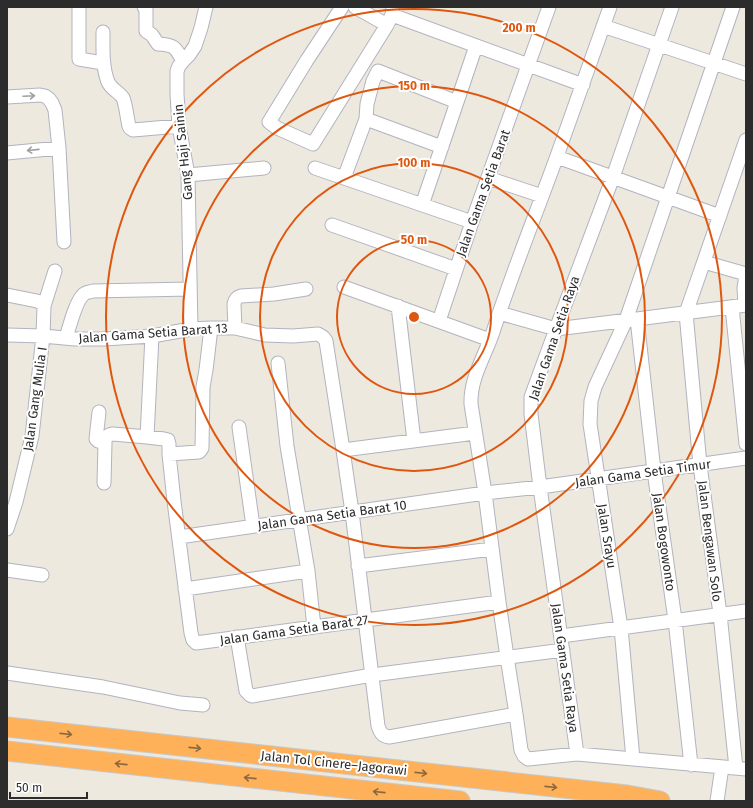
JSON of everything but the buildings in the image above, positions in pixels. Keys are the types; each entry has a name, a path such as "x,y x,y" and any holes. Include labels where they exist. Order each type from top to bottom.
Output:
{"highway":[{"name":"Jalan Tol Cinere–Jagorawi","path":"7,727 619,794 660,801"},
{"name":"Jalan Tol Cinere–Jagorawi","path":"7,752 460,801"}],"street":[{"path":"79,7 79,59 103,62"},
{"path":"144,7 146,9 146,31 152,35 158,44 169,45 176,49 183,60"},
{"name":"Gang Haji Sainin","path":"191,329 188,175 179,126 177,71 183,60 189,55 195,46 206,7"},
{"path":"342,7 269,122 277,128 314,144 365,62 391,16"},
{"path":"355,7 391,16 583,85"},
{"name":"Jalan Gama Setia Barat","path":"439,321 472,222 549,7"},
{"path":"610,7 583,85 471,390 471,404 475,433 485,493 499,602 521,750 524,756 528,759 578,754 741,769"},
{"name":"Jalan Gama Setia Raya","path":"578,754 540,487 530,406 531,397 613,177 672,7"},
{"name":"Jalan Srayu","path":"633,759 621,628 590,424 591,401 595,387 631,320 668,197 733,7"},
{"path":"603,26 746,74"},
{"path":"103,32 103,62 108,83 124,100 130,128 133,130 179,126"},
{"path":"422,205 476,46"},
{"path":"344,178 366,119 367,104 373,81 378,71 457,102"},
{"path":"7,97 45,96 52,103 55,110 64,242"},
{"path":"366,119 442,147"},
{"path":"686,313 746,140"},
{"path":"7,153 58,148"},
{"path":"557,156 720,216"},
{"path":"188,175 264,168"},
{"path":"315,168 472,222"},
{"path":"488,178 542,196"},
{"path":"332,225 456,269"},
{"path":"499,313 556,329 746,305 744,288 746,274 704,262"},
{"name":"Jalan Gang Mulia I","path":"7,529 12,501 32,436 43,336 44,306 55,271"},
{"path":"344,287 490,340"},
{"path":"66,338 72,317 80,299 88,292 190,289"},
{"path":"235,328 234,301 238,297 306,289"},
{"path":"7,295 37,300 44,306"},
{"path":"398,306 414,442"},
{"path":"732,307 746,444"},
{"name":"Jalan Bengawan Solo","path":"686,313 700,465 741,769"},
{"name":"Jalan Bogowonto","path":"631,320 675,620 690,765"},
{"path":"169,454 198,452 202,448 203,387 211,328"},
{"name":"Jalan Gama Setia Barat 13","path":"7,334 104,339 152,336 191,329 235,328 265,335 293,336 318,334 323,337 326,341 343,450 365,620 376,674 378,726 382,734 389,737 516,714"},
{"path":"104,482 105,439 109,434 147,437 152,336"},
{"path":"278,363 287,446 308,571 314,627"},
{"path":"99,412 96,440 105,442"},
{"path":"239,427 253,526"},
{"path":"343,450 475,433"},
{"name":"Jalan Gama Setia Barat 27","path":"147,437 168,440 169,444 174,501 185,589 191,633 196,643 499,602"},
{"name":"Jalan Gama Setia Timur","path":"540,487 746,458"},
{"path":"485,493 540,487"},
{"name":"Jalan Gama Setia Barat 10","path":"179,537 485,493"},
{"path":"358,566 492,549"},
{"path":"7,570 42,575"},
{"path":"185,589 308,571"},
{"path":"561,636 746,610"},
{"path":"237,637 246,691 252,696 376,674 563,650"},
{"path":"7,673 103,687 180,703 203,705"},
{"path":"717,801 722,767"}]}
